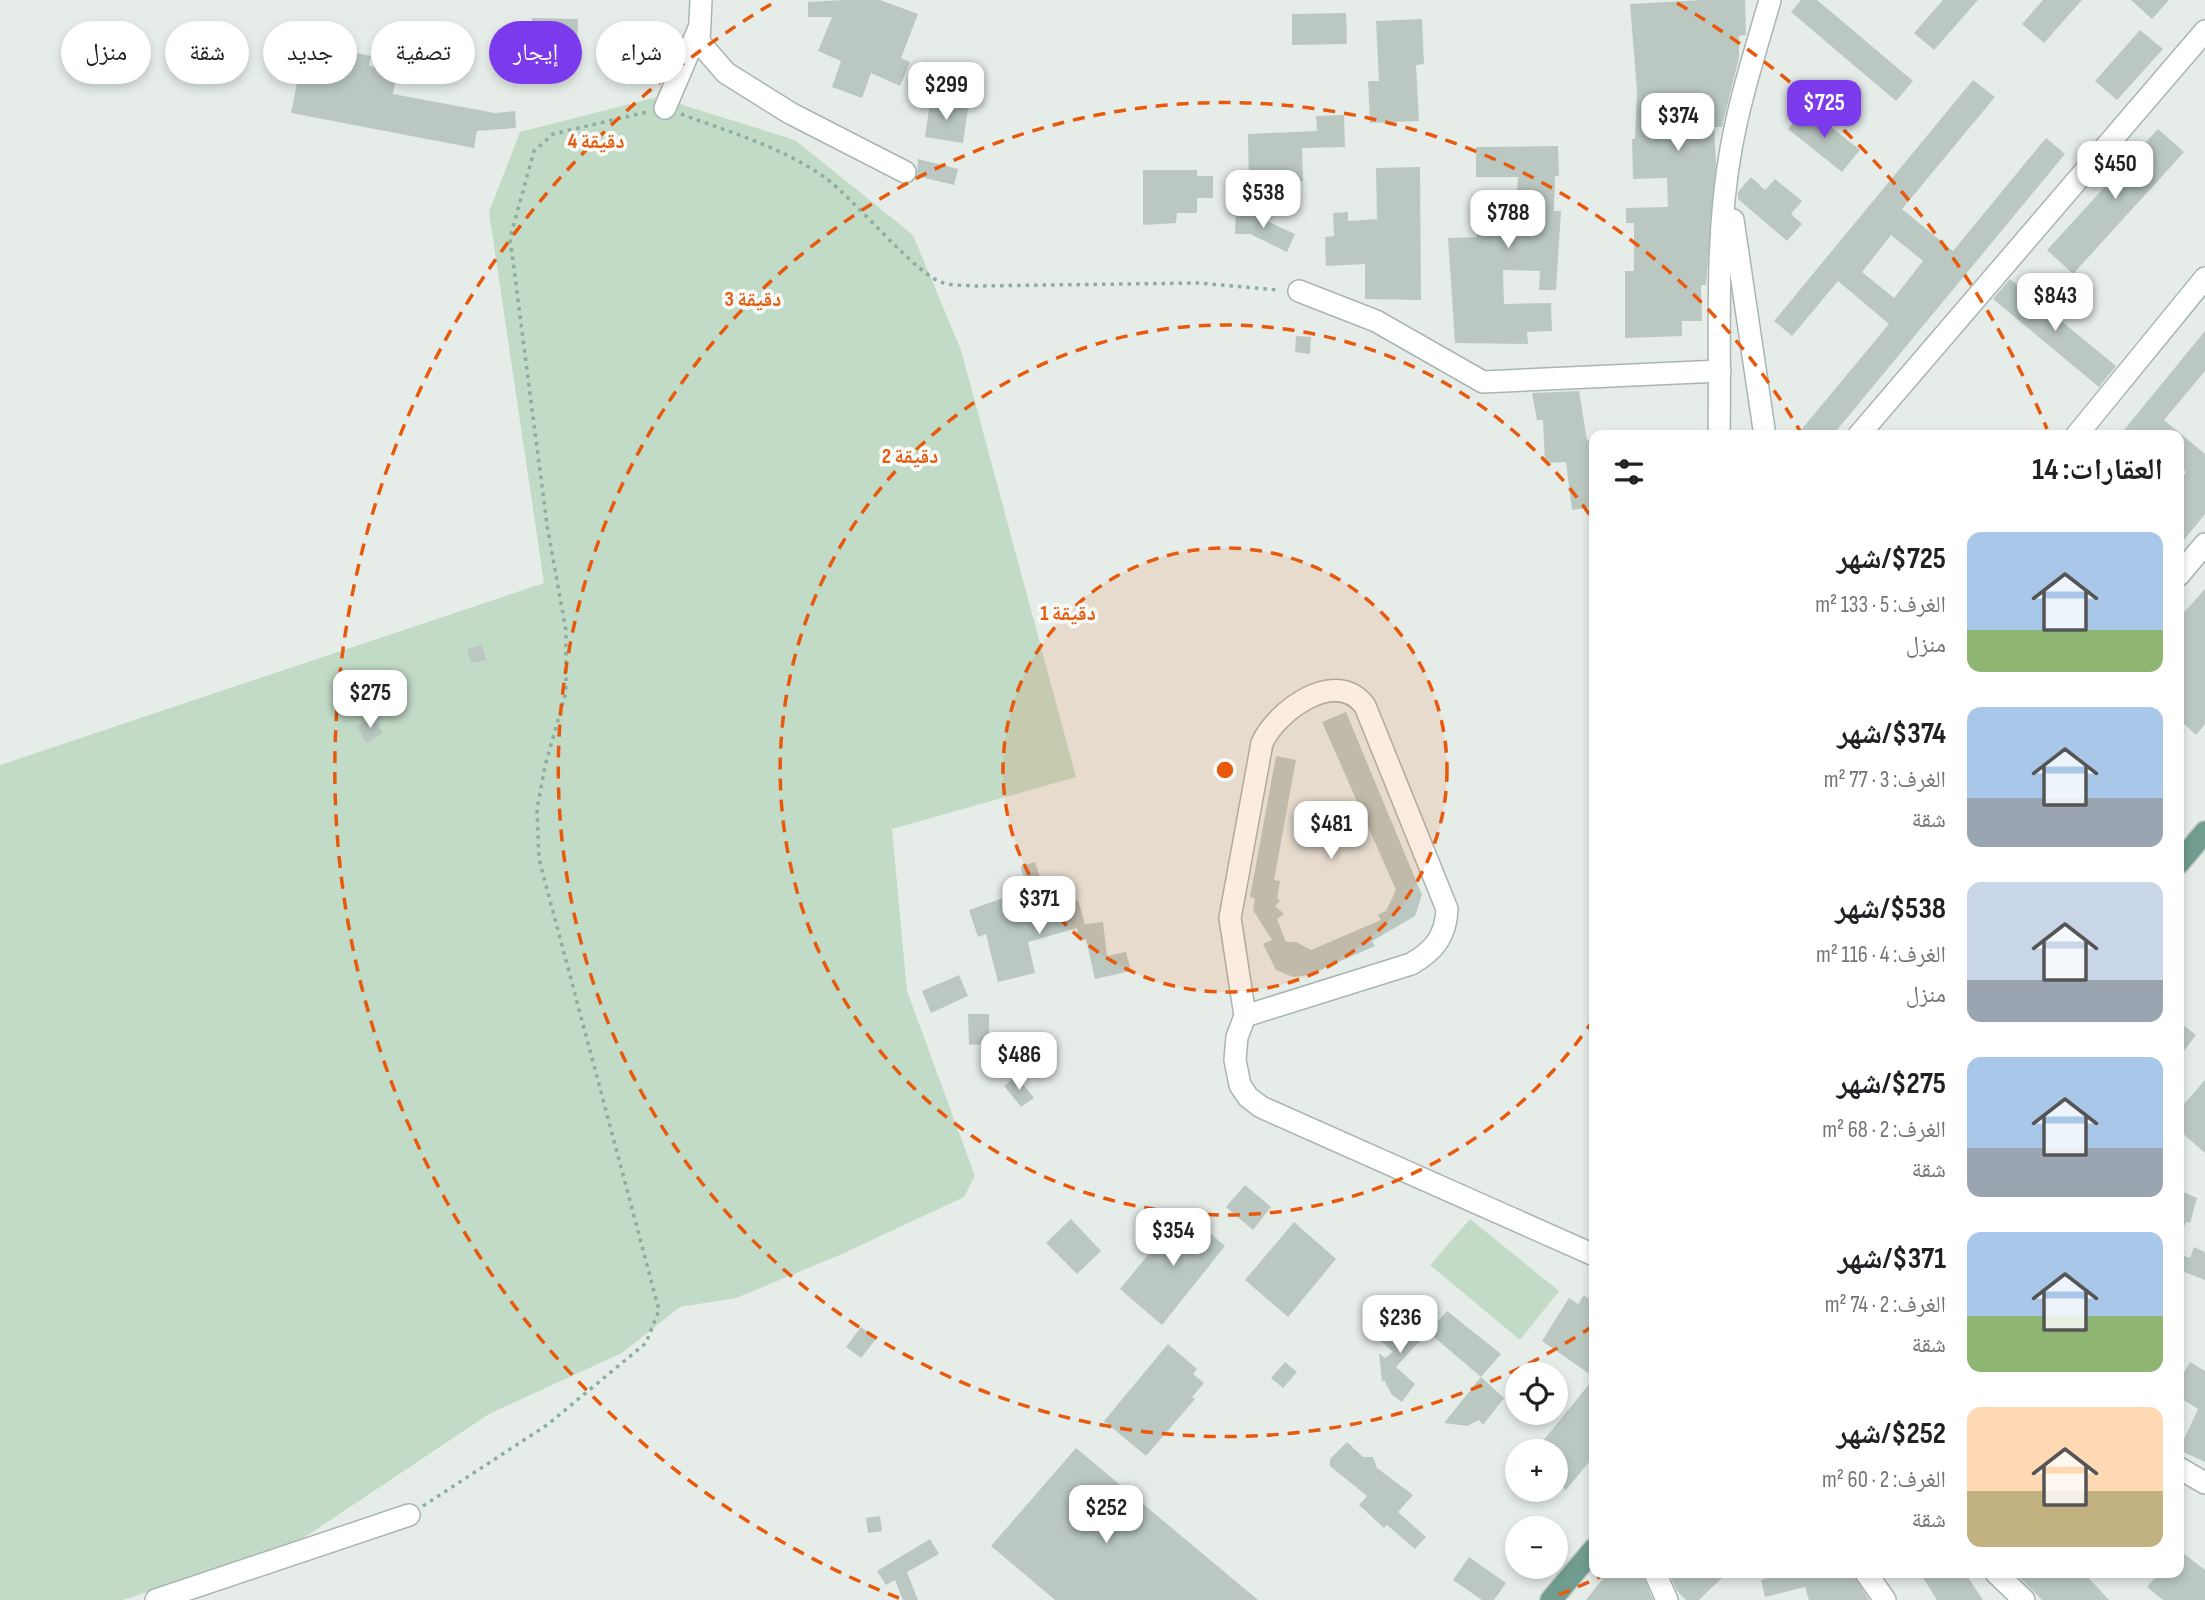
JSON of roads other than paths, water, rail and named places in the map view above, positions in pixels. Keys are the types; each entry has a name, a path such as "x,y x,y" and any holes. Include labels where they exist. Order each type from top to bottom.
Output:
{"main road":[{"path":"2184,857 2205,832"},
{"path":"1551,1600 1589,1555"}],"street":[{"path":"701,0 699,42 726,73 790,113 905,172"},
{"path":"1719,430 1723,225 1727,183 1731,150 1747,79 1770,0"},
{"path":"665,108 700,26"},
{"path":"1863,430 2205,31"},
{"path":"1727,183 1764,430"},
{"path":"2081,430 2205,278"},
{"path":"1299,291 1376,321 1483,382 1720,371"},
{"path":"2184,569 2205,544"},
{"path":"1245,1016 1411,964 1426,955 1446,926 1447,908 1365,706 1357,695 1348,691 1337,690 1294,705 1270,725 1262,743 1230,918 1245,1016 1237,1037 1235,1060 1240,1085 1248,1097 1262,1107 1589,1253"},
{"path":"2184,1471 2205,1483"},
{"path":"156,1600 409,1515"},
{"path":"1657,1578 1667,1600"},
{"path":"1870,1578 1885,1600"},
{"path":"2001,1578 2024,1600"}]}
